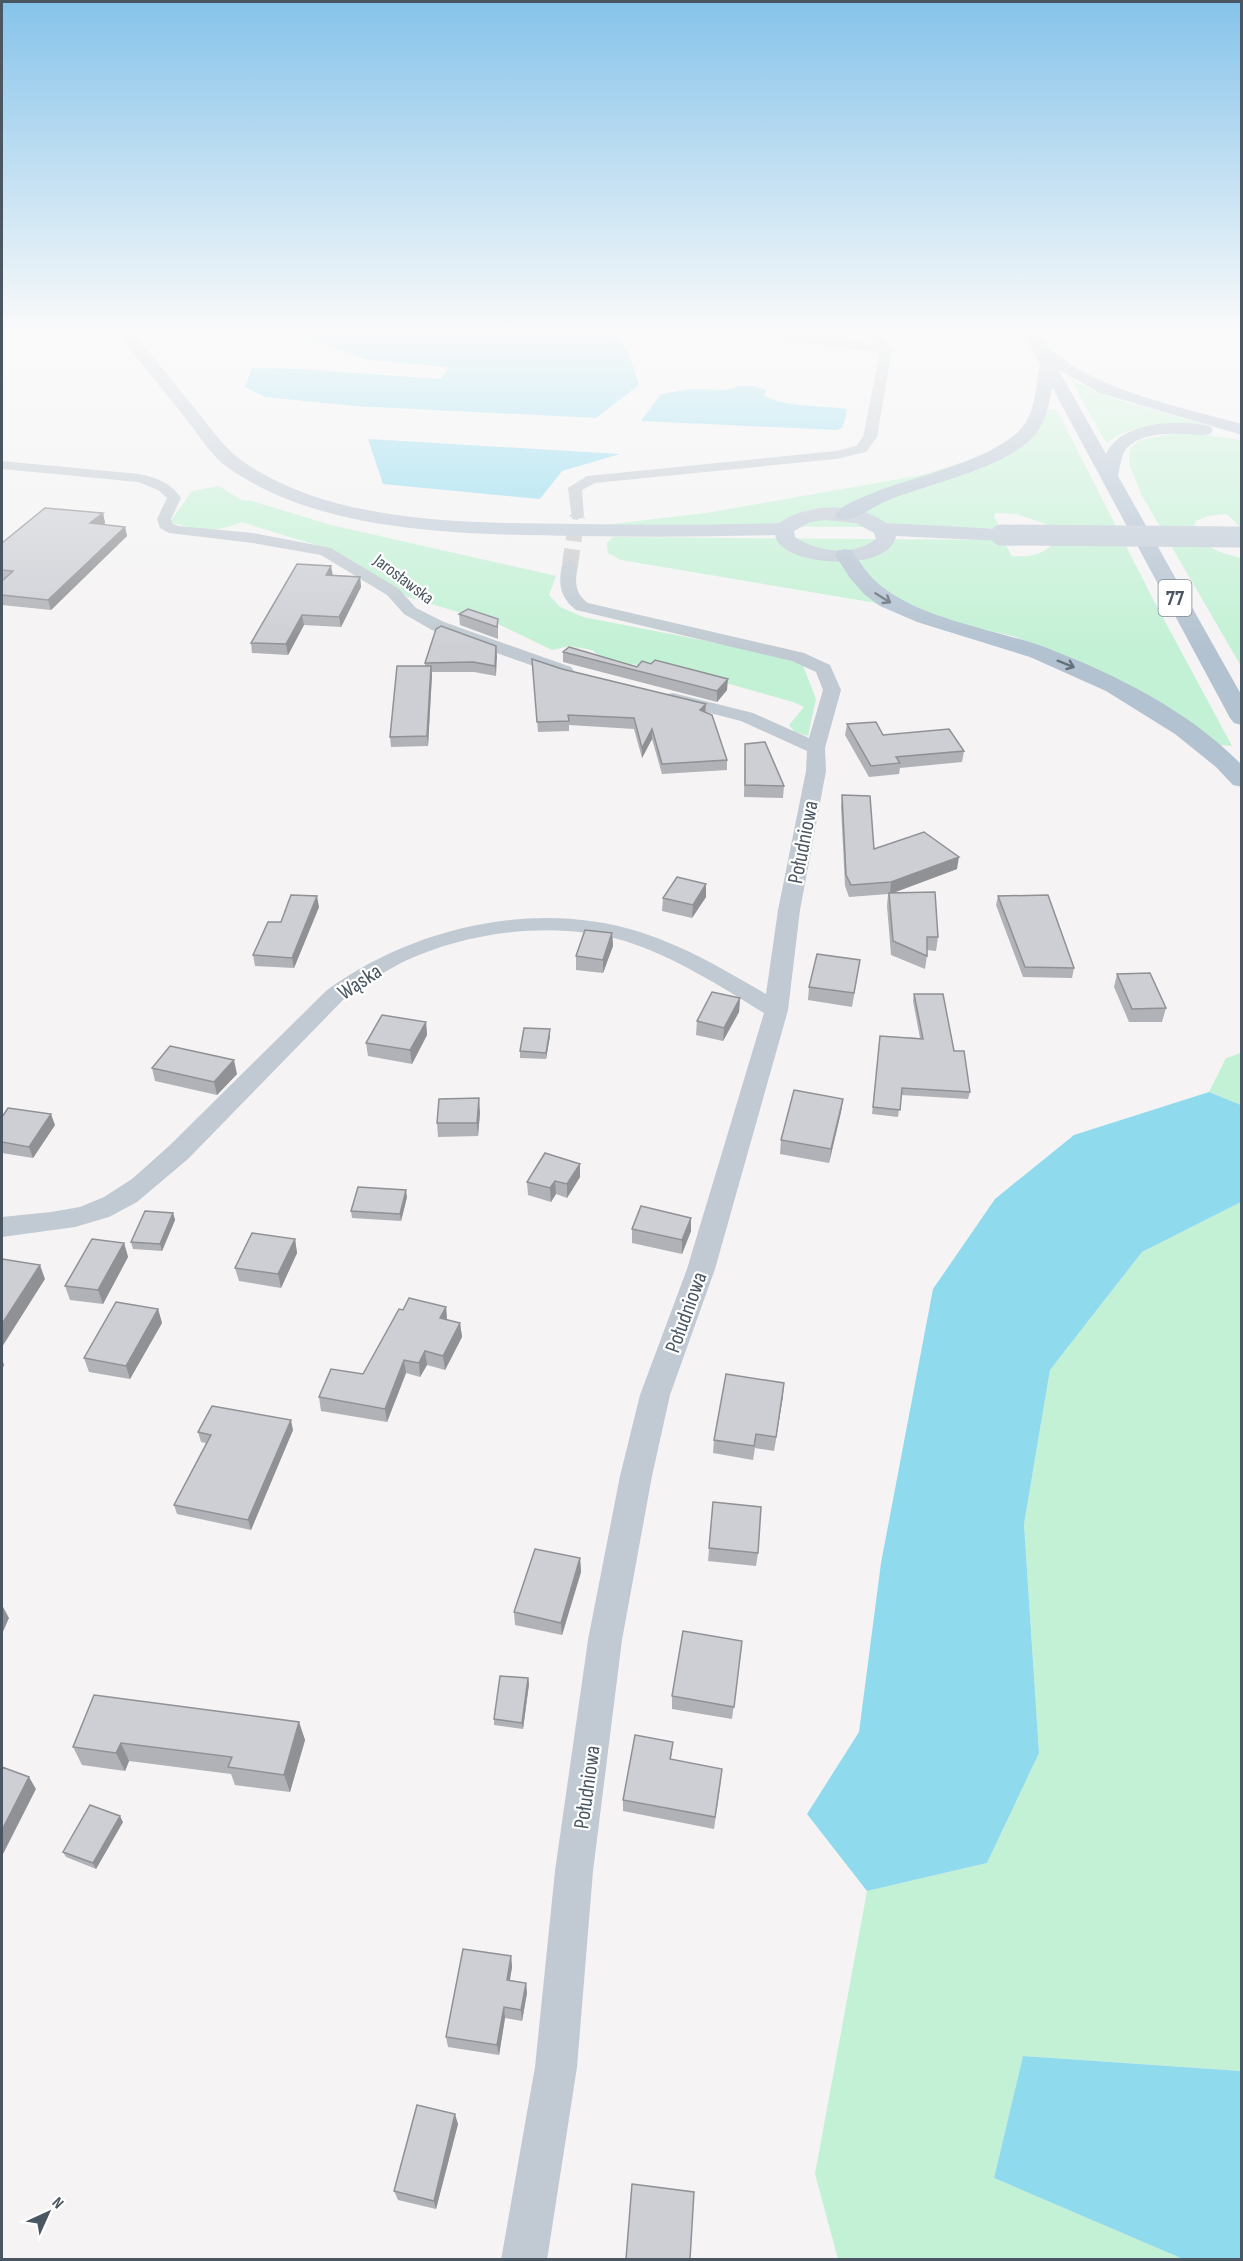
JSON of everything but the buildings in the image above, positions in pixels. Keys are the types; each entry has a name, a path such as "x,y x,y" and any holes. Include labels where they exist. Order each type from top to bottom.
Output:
{"main road":[{"path":"208,438 216,448 250,474 288,492 369,514 445,525 512,530 784,534 802,550 830,555 867,552 884,535 1242,537"},
{"path":"845,515 855,507 885,493 973,465 995,455 1022,438"},
{"name":"77","path":"1088,438 1242,718"},
{"path":"1110,477 1120,445 1134,438"},
{"path":"784,534 792,521 806,516 845,515 871,522 884,535"},
{"path":"845,555 854,573 869,589 885,601 909,612 1031,650 1114,686 1161,714 1206,747 1242,780"}],"street":[{"path":"577,516 576,488 592,479 837,455 861,449 870,438"},
{"name":"Jarosławska","path":"2,465 139,478 160,484 169,489 174,498 164,519 165,525 174,530 253,538 326,551 393,592 410,611 438,626 579,675"},
{"name":"Południowa","path":"524,2259 556,2067 574,1871 605,1640 636,1476 655,1395 701,1269 776,1010 789,910 816,771 816,748 832,690 824,669 798,657 582,607 571,598 566,585 570,565"},
{"path":"652,694 747,717 816,748"},
{"name":"Wąska","path":"2,1227 58,1223 99,1210 127,1196 178,1153 337,994 374,969 412,950 467,932 572,925 629,936 685,957 776,1010"}],"green space":[{"path":"1011,438 1071,438 1154,601 1232,746 1220,745 1082,663 1016,637 870,602 621,560 608,553 607,543 613,537 1003,540 1012,556 1041,553 1054,542 1046,524 1016,514 995,513 994,516 1000,528 603,525 706,513 922,475 974,459 996,449"},
{"path":"1103,438 1115,438 1106,443"},
{"path":"1153,438 1224,438 1241,440 1241,528 1227,514 1208,516 1196,521 1194,526 1208,545 1241,558 1241,666 1141,494 1129,463 1130,448 1140,440"},
{"path":"219,486 241,500 252,501 331,525 556,576 549,595 560,607 583,617 758,651 802,663 816,699 808,736 795,732 789,725 804,707 793,702 664,669 603,660 592,650 570,646 552,650 498,624 408,597 348,558 329,549 241,522 232,526 206,530 170,522 192,491"},
{"path":"1241,1053 1241,1105 1209,1092 1226,1058"},
{"path":"1241,1202 1241,2071 1023,2056 994,2178 1183,2259 838,2259 815,2174 867,1891 987,1863 1039,1753 1024,1524 1050,1370 1142,1252"}],"water":[{"path":"368,439 620,454 562,471 540,499 383,484"},
{"path":"1209,1092 1241,1105 1241,1202 1142,1252 1050,1370 1024,1524 1039,1753 987,1863 867,1891 807,1814 859,1732 881,1563 933,1289 995,1199 1074,1135"},
{"path":"1023,2056 1241,2071 1241,2259 1183,2259 994,2178"}],"tunnel":[{"path":"570,565 577,516"}]}
